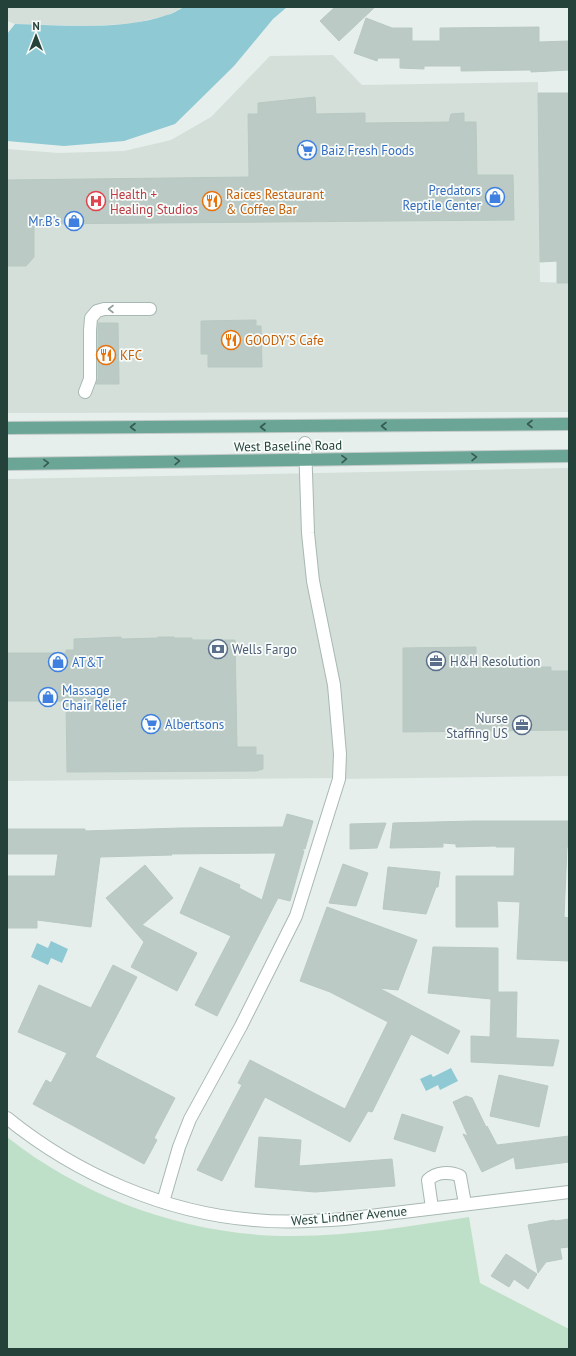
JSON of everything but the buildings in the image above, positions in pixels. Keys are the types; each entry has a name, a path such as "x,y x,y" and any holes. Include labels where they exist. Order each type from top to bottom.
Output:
{"main road":[{"name":"West Baseline Road","path":"7,428 569,424"},
{"name":"West Baseline Road","path":"7,464 569,456"}],"street":[{"path":"85,392 90,379 91,318 97,311 104,309 150,309"},
{"path":"163,1202 179,1147 190,1119 241,1026 296,916 339,779 340,754 334,685 313,581 308,533 305,443"},
{"name":"West Lindner Avenue","path":"7,1118 54,1152 105,1180 163,1202 220,1215 254,1220 280,1222 346,1219 569,1192"},
{"path":"432,1208 428,1180 434,1175 453,1172 460,1176 465,1204"}],"shaded area":[{"path":"7,7 184,7 168,15 131,24 86,26 15,24 7,21"},
{"path":"333,55 362,85 538,82 540,282 569,283 569,412 7,413 7,149 58,153 124,151 171,140 211,117 270,56"},
{"path":"569,468 569,776 7,781 7,479"}],"green space":[{"path":"7,1137 38,1159 71,1179 106,1196 142,1210 180,1222 218,1230 256,1235 316,1236 382,1230 469,1217 480,1283 569,1329 569,1349 7,1349"}],"water":[{"path":"184,7 287,7 273,19 234,66 175,124 124,141 64,146 7,141 7,34 15,24 72,26 112,25 149,20 173,13"},
{"path":"51,941 68,949 62,963 51,958 48,965 31,957 37,943 48,948"},
{"path":"451,1068 458,1081 440,1090 438,1085 426,1091 420,1079 431,1074 433,1077"}],"place":[{"name":"Baiz Fresh Foods","path":"307,150"},
{"name":"Predators Reptile Center","path":"495,197"},
{"name":"Health + Healing Studios","path":"96,201"},
{"name":"Raices Restaurant & Coffee Bar","path":"212,201"},
{"name":"Mr.B's","path":"74,221"},
{"name":"GOODY’S Cafe","path":"231,340"},
{"name":"KFC","path":"106,355"},
{"name":"Wells Fargo","path":"218,649"},
{"name":"H&H Resolution","path":"436,661"},
{"name":"AT&T","path":"58,662"},
{"name":"Massage Chair Relief","path":"48,697"},
{"name":"Albertsons","path":"151,724"},
{"name":"Nurse Staffing US","path":"522,725"}]}
